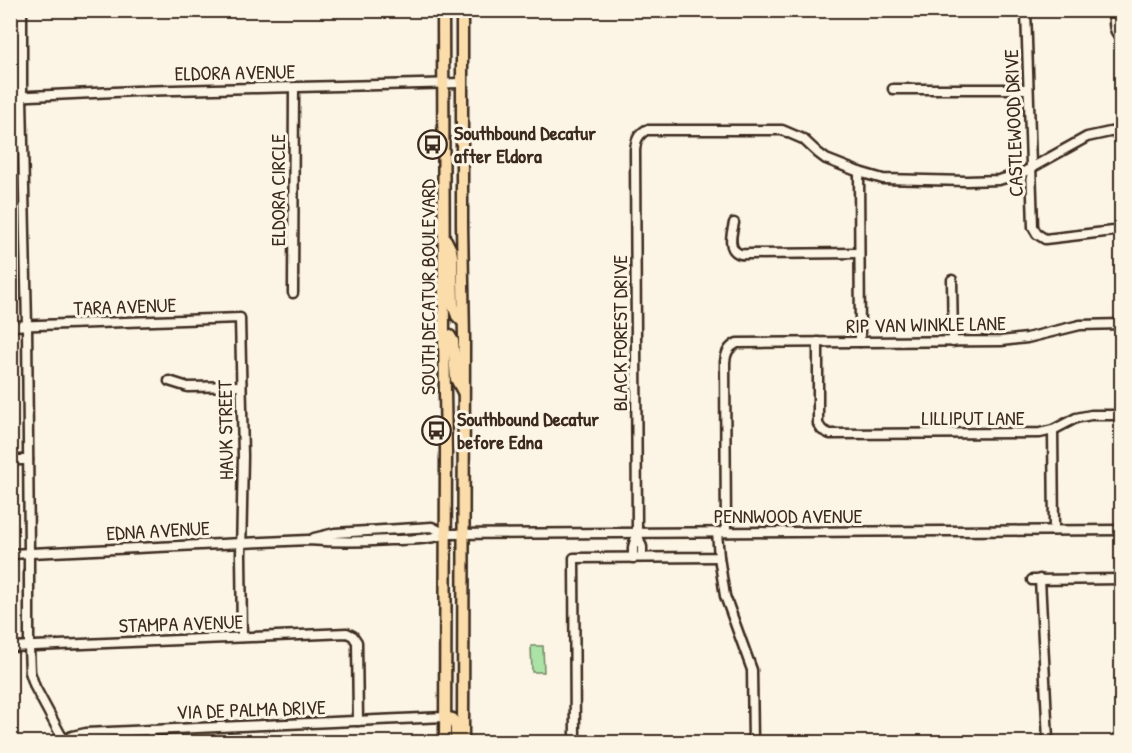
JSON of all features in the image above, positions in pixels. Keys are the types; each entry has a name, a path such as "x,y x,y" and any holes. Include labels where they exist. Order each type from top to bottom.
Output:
{"main road":[{"name":"SOUTH DECATUR BOULEVARD","path":"443,10 446,449 455,534 464,742"},
{"name":"SOUTH DECATUR BOULEVARD","path":"445,742 463,392 462,10"},
{"path":"444,237 452,256 453,305 457,316 464,322"},
{"path":"444,334 450,336 453,341 456,379 463,392"},
{"path":"445,717 453,719 456,728 456,742"}],"street":[{"path":"22,10 27,326 28,647 30,672 35,687 63,742"},
{"name":"CASTLEWOOD DRIVE","path":"1026,10 1033,227 1037,234 1045,239 1122,230"},
{"path":"1114,10 1115,30 1120,38"},
{"name":"ELDORA AVENUE","path":"10,97 135,91 461,83"},
{"name":"ELDORA CIRCLE","path":"293,293 294,88"},
{"path":"893,89 1028,89"},
{"name":"BLACK FOREST DRIVE","path":"638,557 642,547 637,533 636,140 646,130 782,130 803,139 826,159 859,172"},
{"path":"860,342 859,172 883,179 999,180 1022,173 1088,137 1122,130"},
{"path":"734,223 732,247 738,253 859,254"},
{"path":"952,280 952,342"},
{"name":"TARA AVENUE","path":"10,326 240,318"},
{"name":"HAUK STREET","path":"240,318 243,467 242,637"},
{"name":"RIP VAN WINKLE LANE","path":"722,532 725,362 730,348 737,344 1002,341 1026,338 1080,325 1122,324"},
{"name":"LILLIPUT LANE","path":"818,342 818,424 822,430 830,434 1040,433 1053,430 1076,418 1122,416"},
{"path":"169,381 188,387 241,386"},
{"path":"1053,430 1054,530"},
{"path":"10,460 28,460"},
{"name":"EDNA AVENUE","path":"10,554 308,540 335,533 432,527 455,534"},
{"name":"PENNWOOD AVENUE","path":"455,534 1122,530"},
{"path":"722,532 719,557 725,596 752,670 753,742"},
{"path":"574,742 574,558 719,557"},
{"path":"1050,742 1048,740 1036,579 1122,579"},
{"name":"STAMPA AVENUE","path":"10,647 347,633 357,642 358,721"},
{"name":"VIA DE PALMA DRIVE","path":"63,742 72,736 86,733 445,717"},
{"path":"151,730 151,742"}],"green space":[{"path":"531,646 543,646 544,672 532,672"}],"place":[{"name":"Southbound Decatur after Eldora","path":"433,144"},
{"name":"Southbound Decatur before Edna","path":"436,430"}]}
